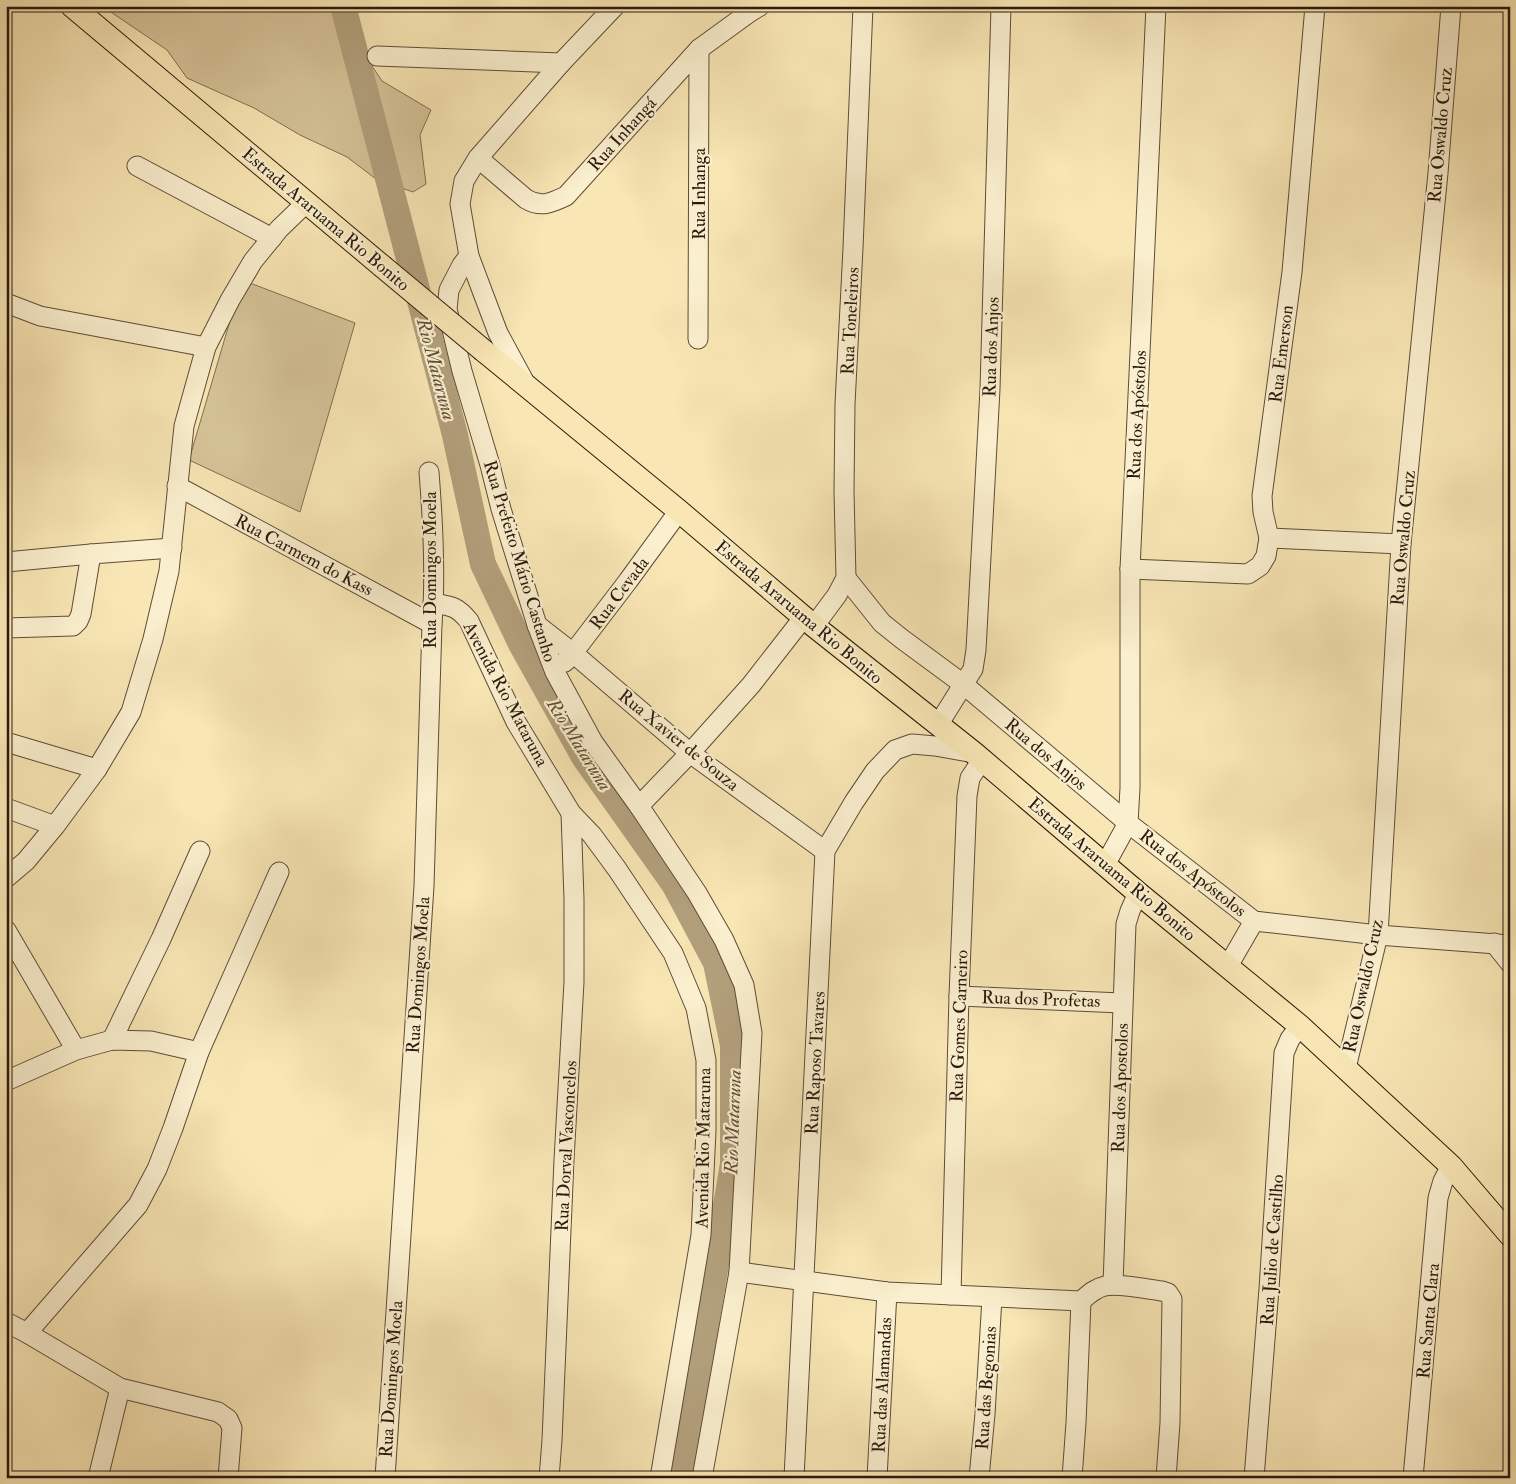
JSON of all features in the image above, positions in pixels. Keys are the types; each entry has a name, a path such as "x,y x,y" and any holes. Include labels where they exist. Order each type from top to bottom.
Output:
{"main road":[{"name":"Estrada Araruama Rio Bonito","path":"72,6 809,621 978,756 1138,893 1300,1026 1451,1166 1510,1235"}],"street":[{"path":"527,386 498,334 469,256 460,204 464,181 478,158 561,63 615,6"},
{"name":"Rua Inhangá","path":"478,158 534,204 544,205 566,196 699,49 760,6"},
{"name":"Rua Toneleiros","path":"846,578 845,404 854,248 863,6"},
{"name":"Rua dos Anjos","path":"938,725 973,669 976,650 990,389 1001,6"},
{"name":"Rua dos Apóstolos","path":"1105,865 1128,823 1130,788 1130,569 1156,6"},
{"name":"Rua Emerson","path":"1130,569 1248,574 1260,566 1266,556 1269,538 1263,512 1262,496 1292,272 1315,6"},
{"name":"Rua Oswaldo Cruz","path":"1346,1068 1378,935 1401,544 1438,173 1451,6"},
{"name":"Rua Inhanga","path":"698,339 699,49"},
{"path":"377,56 561,63"},
{"path":"137,166 272,238"},
{"path":"6,878 26,861 55,826 97,769 131,712 153,639 169,571 184,426 206,347 253,261 306,203"},
{"name":"Rua Prefeito Mário Castanho","path":"469,256 462,265 450,290 447,308 462,371 501,509 537,625 555,672 593,742 697,893 724,940 744,985 752,1033 740,1272 702,1478"},
{"path":"6,303 40,316 206,347"},
{"name":"Rua Domingos Moela","path":"384,1478 424,886 434,603 433,519 429,472"},
{"name":"Rua Carmem do Kass","path":"177,486 432,624"},
{"name":"Rua Cevada","path":"555,672 573,653 679,511"},
{"path":"1269,538 1401,544"},
{"path":"6,562 172,548"},
{"path":"6,628 73,626 78,622 82,614 91,554"},
{"path":"638,806 690,753 809,621 837,595 846,578 882,623 963,684"},
{"name":"Avenida Rio Mataruna","path":"434,603 452,606 461,611 469,621 516,722 572,813 607,855 673,953 696,1008 706,1060 706,1131 701,1235 660,1478"},
{"name":"Rua Xavier de Souza","path":"537,625 573,653 690,753 825,851"},
{"name":"Rua dos Anjos","path":"963,684 1128,823"},
{"path":"6,742 97,769"},
{"name":"Rua Raposo Tavares","path":"794,1478 825,851 859,795 876,771 895,750 912,744 935,746 978,756"},
{"name":"Rua Gomes Carneiro","path":"951,1295 959,996 967,796 970,778 978,756"},
{"path":"6,808 55,826"},
{"name":"Rua Dorval Vasconcelos","path":"549,1478 574,982 572,813"},
{"name":"Rua dos Apóstolos","path":"1128,823 1254,922 1378,935 1502,944"},
{"path":"112,1040 161,939 200,851"},
{"path":"26,1333 138,1204 156,1170 170,1136 199,1052 279,872"},
{"name":"Rua dos Apostolos","path":"1113,1285 1126,924 1138,893"},
{"path":"1228,966 1254,922"},
{"path":"6,930 76,1050"},
{"path":"1502,944 1510,963"},
{"name":"Rua dos Profetas","path":"959,996 1122,1002"},
{"name":"Rua Julio de Castilho","path":"1254,1478 1269,1289 1284,1053 1290,1038 1300,1026"},
{"path":"6,1081 76,1050 112,1040 152,1040 199,1052"},
{"name":"Rua Santa Clara","path":"1413,1478 1438,1198 1443,1181 1451,1166"},
{"path":"740,1272 887,1292 992,1298 1081,1301 1093,1291 1104,1286 1113,1285 1168,1293 1172,1299 1170,1423 1166,1478"},
{"name":"Rua das Alamandas","path":"877,1478 887,1292"},
{"name":"Rua das Begonias","path":"979,1478 992,1298"},
{"path":"1072,1478 1081,1301"},
{"path":"6,1322 120,1388 218,1412 228,1419 232,1428 228,1478"},
{"path":"98,1478 120,1388"}],"shaded area":[{"path":"102,6 332,6 382,81 431,110 420,135 426,184 413,192 376,179 347,157 300,135 254,108 187,78 167,50"},
{"path":"242,280 355,323 300,512 189,460"}],"waterway":[{"name":"Rio Mataruna","path":"343,6 455,435 483,564 521,644 584,757 674,884 716,963 733,1045 733,1164 680,1478"}]}
